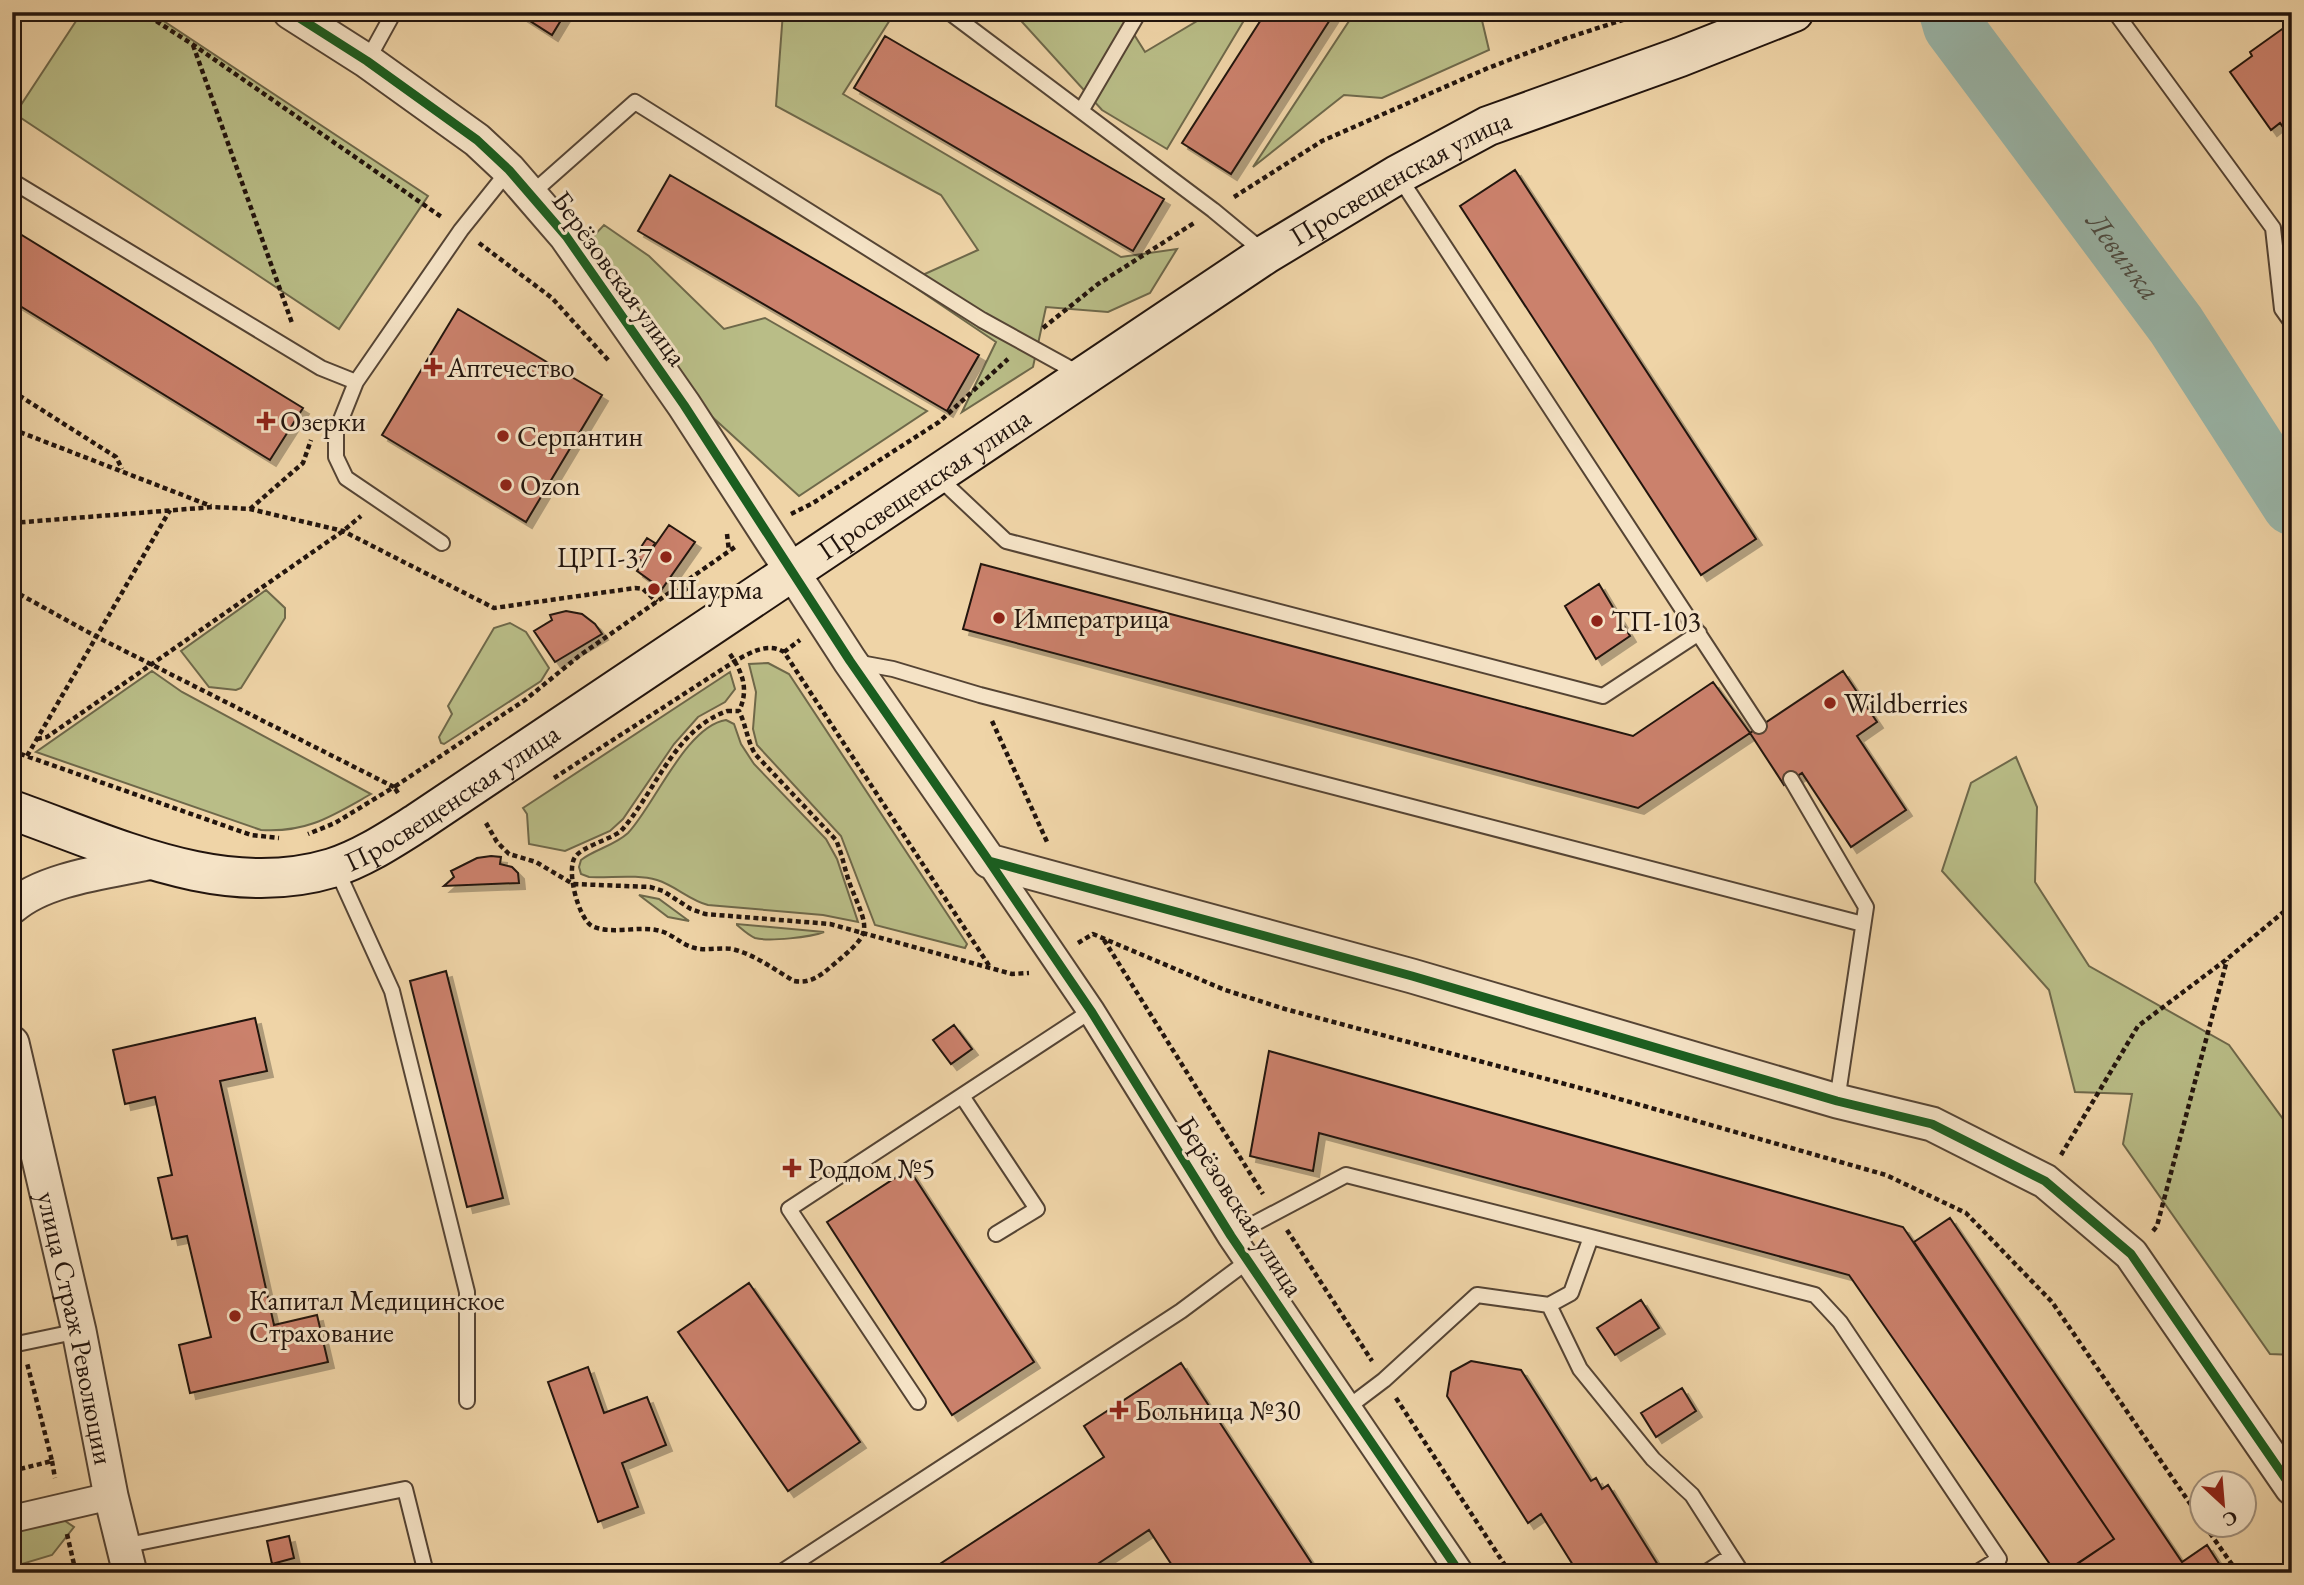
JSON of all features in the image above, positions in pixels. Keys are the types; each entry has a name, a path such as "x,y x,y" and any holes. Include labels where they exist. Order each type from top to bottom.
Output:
{"main road":[{"name":"Просвещенская улица","path":"12,810 157,861 214,875 244,878 295,876 335,867 375,849 417,823 1266,254 1397,175 1488,126 1680,57 1794,12"}],"street":[{"name":"Берёзовская улица","path":"290,12 367,61 477,140 509,170 566,236 639,339 850,661 989,861 1044,965 1091,1010 1231,1236 1460,1573"},
{"path":"12,907 58,883 157,861"},
{"path":"989,861 1412,975 1837,1101 1932,1124 2045,1181 2131,1254 2292,1488"},
{"name":"улица Страж Революции","path":"14,1063 79,1331 126,1559"},
{"path":"12,1519 111,1496"}],"lane":[{"path":"12,17 15,12"},
{"path":"367,61 394,12"},
{"path":"949,12 1213,210 1266,254"},
{"path":"1081,111 1139,12"},
{"path":"2115,12 2273,228 2282,309 2292,323"},
{"path":"531,194 635,102 970,313 1083,376"},
{"path":"442,542 346,478 336,457 336,432 356,382 461,230 509,170"},
{"path":"1397,175 1759,726"},
{"path":"12,181 321,368 356,382"},
{"path":"936,475 1006,541 1603,696 1699,633"},
{"path":"850,661 893,669 980,695 1863,924"},
{"path":"1791,779 1866,907 1837,1101"},
{"path":"335,867 392,991 467,1292 467,1401"},
{"path":"918,1402 789,1209 1091,1010"},
{"path":"962,1096 1037,1209 996,1234"},
{"path":"1231,1236 1346,1175 1815,1295 1840,1322 2008,1573"},
{"path":"1348,1408 1384,1380 1477,1295 1549,1305 1571,1293 1591,1237"},
{"path":"780,1573 1181,1311 1248,1261"},
{"path":"1549,1305 1580,1369 1653,1459 1692,1495 1742,1573"},
{"path":"17,1344 79,1331"},
{"path":"126,1559 405,1489 426,1573"},
{"path":"1705,1573 1731,1556"},
{"path":"1976,1573 1999,1559"}],"path":[{"path":"294,836 308,834 335,823 394,787 526,700 579,656 764,528 813,503 939,422 1026,343 1098,284 1322,141 1488,68 1564,39 1647,12"},
{"path":"192,44 296,334 321,368"},
{"path":"12,391 116,457 122,470"},
{"path":"12,429 213,507"},
{"path":"250,509 303,463 314,430"},
{"path":"37,738 47,737 343,531 359,519 372,497"},
{"path":"12,523 213,507 250,509 343,531 495,608 635,588 650,593 656,602"},
{"path":"27,756 170,510"},
{"path":"682,584 742,673 744,700 739,711"},
{"path":"12,590 97,637 394,787"},
{"path":"554,779 735,661 762,648 778,649 784,652 991,968"},
{"path":"980,695 1048,845"},
{"path":"727,711 739,711 744,721 748,743 755,754 835,840 844,856 850,884 864,914 866,926 859,943 821,975 803,983 794,981 739,951 692,948 654,929 609,929 591,925 583,918 578,906 573,884 573,860 578,854 621,831 671,758 699,725 727,711"},
{"path":"12,751 251,835 281,839"},
{"path":"476,829 497,815"},
{"path":"486,823 497,842 509,854 536,862 573,884 650,887 663,891 691,909 705,914 830,924 1012,974 1023,975 1044,965 1093,934 1225,989 1285,1009 1595,1091 1886,1175 1966,1213 2053,1302 2188,1500"},
{"path":"2045,1181 2138,1026 2227,959 2292,905"},
{"path":"1103,940 1275,1212 1510,1573"},
{"path":"2131,1254 2157,1226 2227,959"},
{"path":"12,1289 17,1344 52,1461 12,1471"},
{"path":"2216,1540 2238,1573"}],"green space":[{"path":"82,12 150,12 428,196 339,329 15,114"},
{"path":"783,12 895,12 843,94 1121,257 1177,249 1150,293 1108,312 1046,307 1033,367 962,412 996,342 907,282 978,250 941,195 776,106"},
{"path":"1013,12 1120,12 1145,52 1202,18 1205,12 1249,12 1167,149 1102,110"},
{"path":"1355,12 1480,12 1489,50 1382,98 1344,95 1253,167"},
{"path":"604,225 649,256 724,329 765,318 927,411 799,496 709,414 586,244"},
{"path":"266,590 285,608 285,618 241,688 236,690 209,687 181,651"},
{"path":"510,623 526,632 549,668 541,681 444,744 441,743 439,737 452,714 448,706 494,628"},
{"path":"768,663 789,674 967,944 965,948 875,925 841,836 757,745 753,729 756,692 749,664"},
{"path":"152,671 182,692 371,794 306,826 261,830 36,752"},
{"path":"730,672 735,689 725,702 698,717 674,744 623,819 610,831 565,851 529,844 527,814 523,808"},
{"path":"726,720 734,724 741,744 754,764 826,839 837,859 858,922 823,915 708,905 649,878 589,877 581,874 581,860 628,833 697,736 711,725"},
{"path":"2016,757 2037,807 2035,882 2089,966 2229,1045 2286,1123 2292,1124 2292,1355 2270,1354 2123,1144 2132,1094 2075,1092 2049,990 1942,871 1971,783"},
{"path":"639,895 659,899 689,921 668,917"},
{"path":"737,925 824,932 810,936 761,939 752,937"},
{"path":"46,1508 74,1527 52,1555 12,1567 12,1517"}],"building":[{"path":"516,12 566,12 552,35"},
{"path":"1266,12 1335,12 1231,174 1182,143"},
{"path":"2292,22 2292,140 2280,123 2271,130 2230,72 2252,56 2250,52"},
{"path":"885,36 1164,199 1133,251 854,88"},
{"path":"1515,170 1756,539 1701,575 1460,206"},
{"path":"670,175 979,355 947,411 638,231"},
{"path":"12,229 303,408 270,460 12,301"},
{"path":"458,309 602,395 526,522 382,435"},
{"name":"ЦРП-37","path":"669,525 695,542 662,589 637,571"},
{"path":"647,538 655,543 643,562 635,556"},
{"path":"981,564 1633,736 1713,682 1750,733 1638,808 963,629"},
{"name":"ТП-103","path":"1599,584 1630,636 1596,659 1565,606"},
{"path":"566,611 582,614 595,624 602,634 555,662 534,631 552,620 550,615"},
{"path":"1843,671 1877,722 1857,736 1906,810 1851,847 1802,773 1784,785 1750,733"},
{"path":"501,857 500,864 512,867 518,873 519,883 444,886 454,877 451,871 477,858"},
{"path":"446,971 503,1198 467,1207 410,981"},
{"path":"255,1018 267,1071 220,1081 274,1325 317,1315 328,1362 190,1393 179,1345 211,1337 187,1236 172,1239 158,1178 172,1175 155,1097 125,1104 113,1050"},
{"path":"954,1025 972,1049 951,1064 933,1040"},
{"path":"1269,1051 1903,1227 2114,1539 2064,1573 2056,1573 1849,1275 1319,1133 1313,1171 1250,1156"},
{"path":"909,1169 1034,1362 952,1415 827,1222"},
{"path":"1950,1218 2182,1562 2207,1545 2225,1573 2076,1573 2072,1567 2114,1539 1914,1242"},
{"path":"749,1283 860,1442 788,1491 678,1332"},
{"path":"1641,1300 1659,1328 1615,1355 1597,1328"},
{"path":"1471,1361 1521,1370 1591,1481 1596,1478 1602,1489 1608,1485 1663,1573 1578,1573 1541,1514 1528,1523 1447,1396 1451,1372"},
{"path":"1181,1363 1318,1573 1177,1573 1149,1530 1084,1573 926,1573 1104,1457 1084,1426"},
{"path":"588,1367 604,1413 647,1397 666,1445 622,1463 638,1507 598,1522 548,1382"},
{"path":"1682,1388 1696,1411 1656,1437 1641,1413"},
{"path":"289,1536 294,1558 272,1564 267,1541"}],"waterway":[{"name":"Левинка","path":"1949,12 1953,26 2176,325 2292,505"}],"cycle path":[{"path":"290,12 367,61 477,140 509,170 566,236 684,405 850,661 989,861 1412,976 1837,1101 1932,1124 2045,1181 2131,1254 2292,1488"},
{"path":"989,861 1091,1011 1231,1236 1460,1573"}],"place":[{"name":"Аптечество","path":"433,367"},
{"name":"Озерки","path":"266,421"},
{"name":"Серпантин","path":"503,436"},
{"name":"Ozon","path":"506,485"},
{"name":"ЦРП-37","path":"666,557"},
{"name":"Шаурма","path":"654,589"},
{"name":"Императрица","path":"999,618"},
{"name":"ТП-103","path":"1597,621"},
{"name":"Wildberries","path":"1830,703"},
{"name":"Роддом №5","path":"792,1168"},
{"name":"Капитал Медицинское Страхование","path":"235,1316"},
{"name":"Больница №30","path":"1119,1410"}]}
